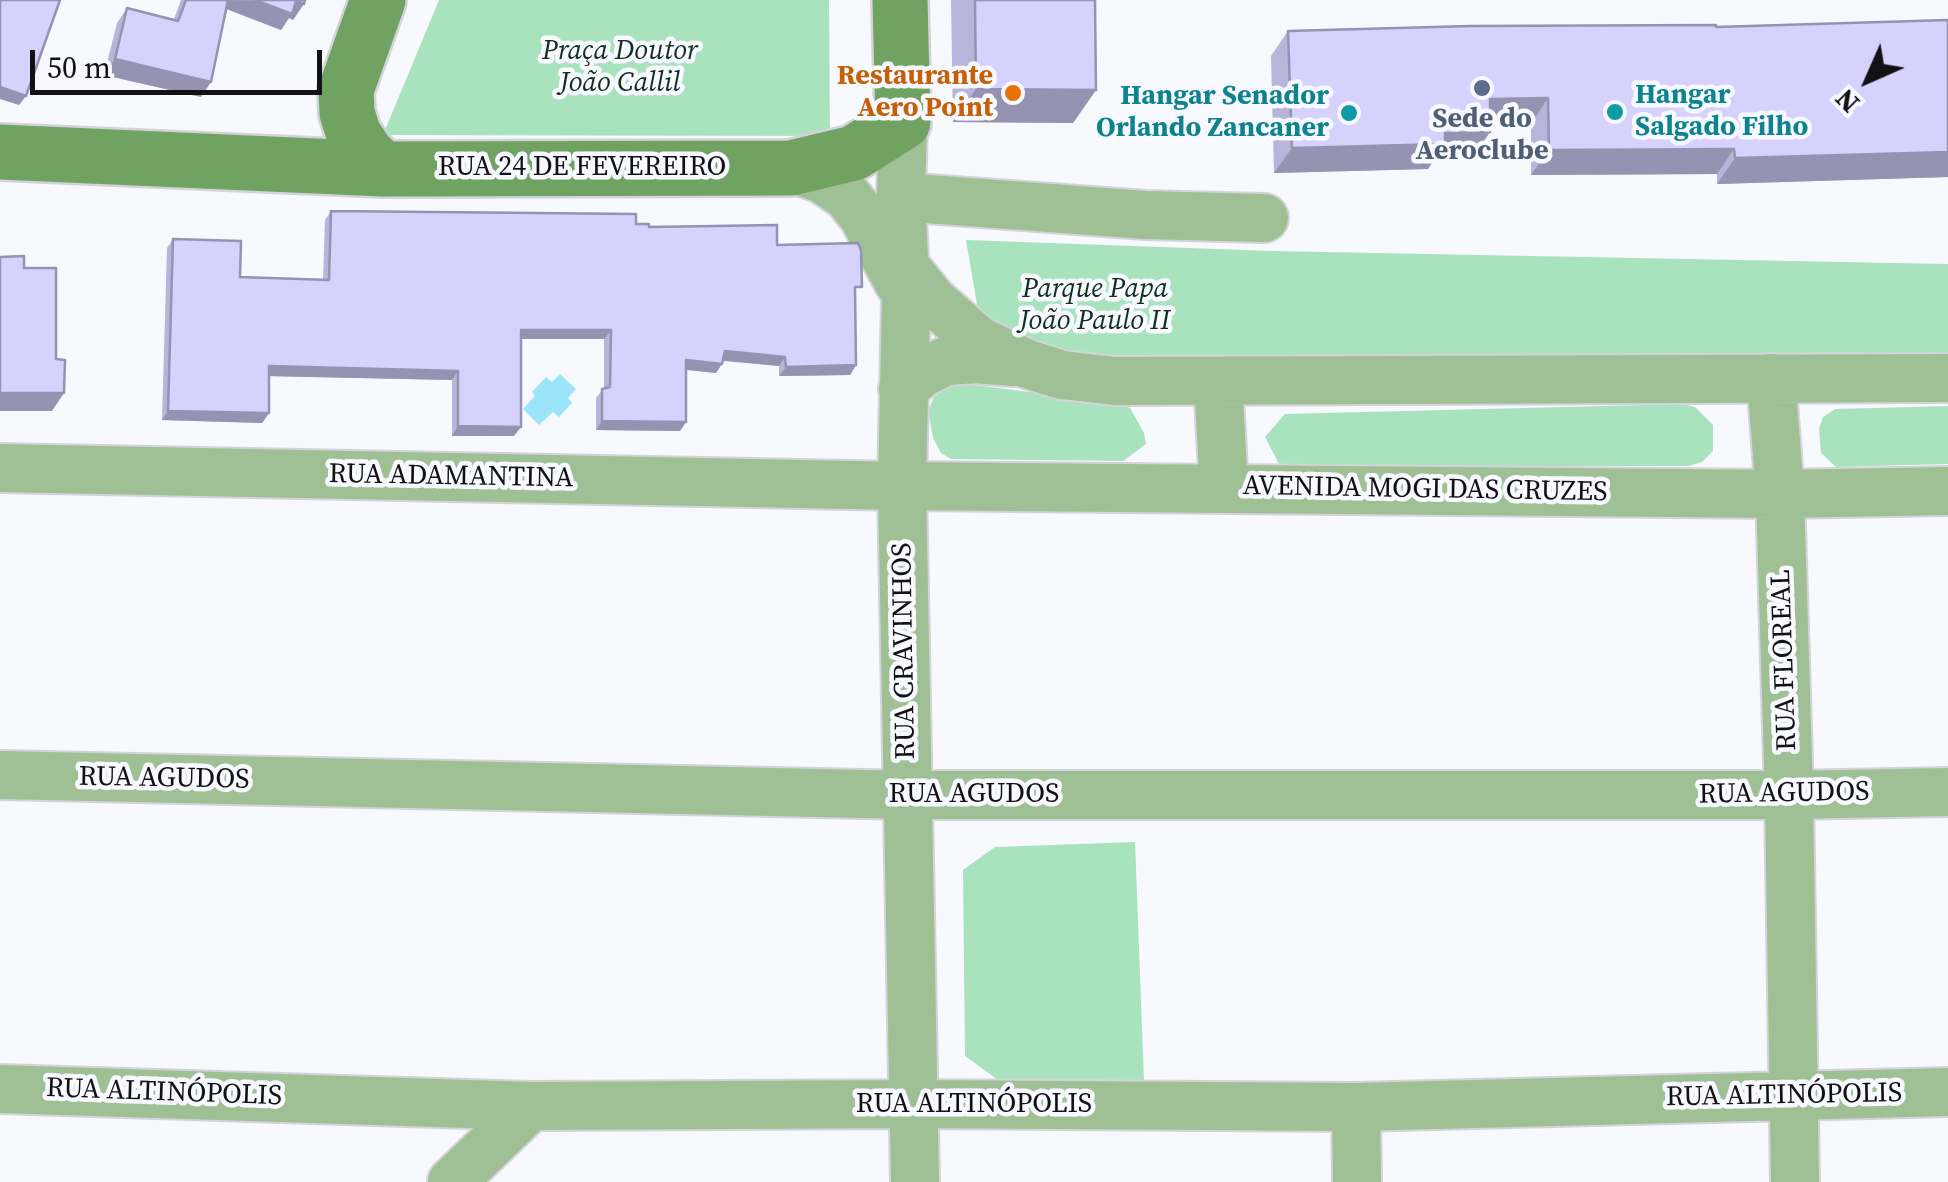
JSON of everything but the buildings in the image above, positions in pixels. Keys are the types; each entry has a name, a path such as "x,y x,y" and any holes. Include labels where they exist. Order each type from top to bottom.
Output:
{"main road":[{"path":"378,0 346,90 347,113 354,135 383,169"},
{"path":"900,0 903,122"},
{"name":"RUA 24 DE FEVEREIRO","path":"251,162 307,137 329,116 346,90"},
{"name":"RUA 24 DE FEVEREIRO","path":"0,152 383,169 791,168 854,153 903,122"}],"street":[{"name":"RUA CRAVINHOS","path":"903,122 901,197 906,284 902,486 915,1182"},
{"name":"RUA CRAVINHOS","path":"791,168 822,179 847,196 906,284"},
{"path":"901,197 1264,218"},
{"path":"906,284 979,341 1026,364 1062,375 1114,381 1948,378"},
{"path":"903,389 922,373 946,361 976,358 1026,364"},
{"name":"RUA FLOREAL","path":"1771,378 1780,494 1789,795 1795,1182"},
{"path":"1218,381 1224,488"},
{"name":"RUA ADAMANTINA","path":"0,468 902,486"},
{"name":"AVENIDA MOGI DAS CRUZES","path":"902,486 1780,494 1948,491"},
{"name":"RUA AGUDOS","path":"0,776 909,796 1948,792"},
{"name":"RUA ALTINÓPOLIS","path":"0,1089 532,1106 1356,1108 1948,1092"},
{"path":"452,1182 532,1106"},
{"path":"1356,1108 1357,1182"}],"green space":[{"name":"Praça Doutor João Callil","path":"439,0 829,0 830,136 383,135"},
{"name":"Parque Papa João Paulo II","path":"966,240 1272,251 1948,264 1948,358 1090,367 980,322"},
{"path":"952,382 1115,403 1130,408 1146,444 1123,461 951,459 941,453 933,438 928,411 934,397"},
{"path":"1682,404 1695,407 1713,425 1713,451 1702,462 1689,466 1287,466 1279,464 1265,437 1285,414"},
{"path":"1948,406 1948,464 1836,467 1821,453 1819,429 1823,417 1835,409"},
{"path":"1135,842 1144,1081 1005,1085 965,1056 963,870 995,847"}],"water":[{"path":"560,374 576,389 568,398 572,403 559,417 553,412 539,425 523,409 546,377 552,382"}],"place":[{"name":"Sede do Aeroclube","path":"1482,88"},
{"name":"Restaurante Aero Point","path":"1013,93"},
{"name":"Hangar Salgado Filho","path":"1615,112"},
{"name":"Hangar Senador Orlando Zancaner","path":"1349,113"}]}
